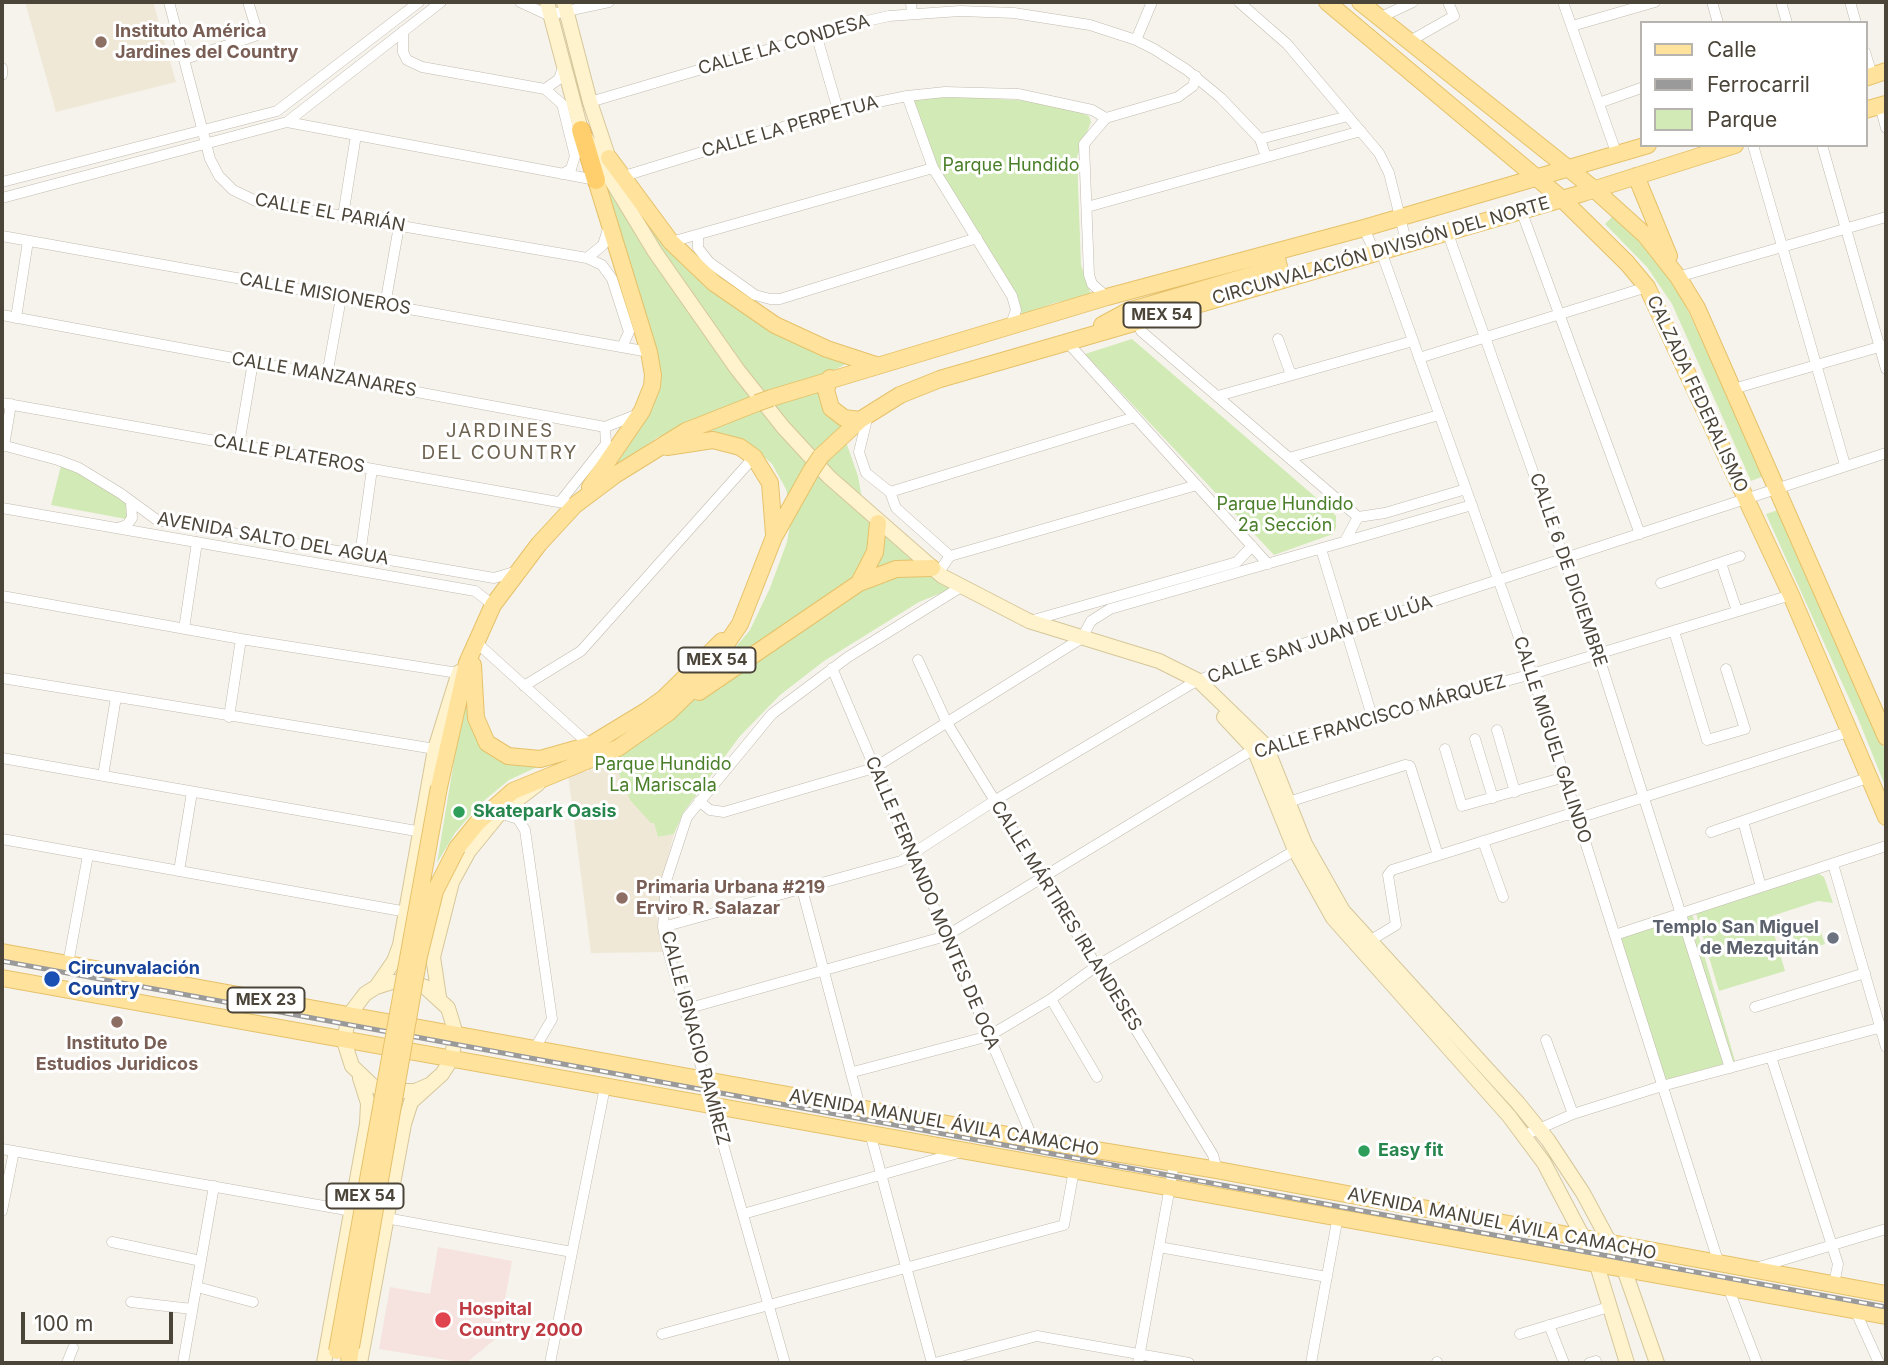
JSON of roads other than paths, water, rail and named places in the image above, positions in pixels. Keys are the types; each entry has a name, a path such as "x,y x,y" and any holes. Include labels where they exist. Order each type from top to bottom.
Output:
{"highway":[{"path":"581,130 596,180"}],"main road":[{"name":"CALZADA FEDERALISMO","path":"1326,2 1550,189 1647,287 1791,595 1886,817"},
{"name":"CALZADA FEDERALISMO","path":"1360,2 1570,169 1588,189 1645,235 1678,277 1696,308 1884,726"},
{"path":"547,8 581,130 620,183 671,243 714,283 775,325 827,349 879,365"},
{"path":"565,8 590,102 620,183 686,297 775,417 829,477 878,523 935,570 961,587 1029,621 1159,661 1194,680 1260,747 1300,847 1333,918 1525,1135 1562,1193 1595,1262 1628,1363"},
{"name":"CIRCUNVALACIÓN DIVISIÓN DEL NORTE","path":"343,1356 419,956 435,891 457,848 478,822 513,791 618,748 678,704 717,661 740,624 774,537 821,456 864,417 900,395 940,379 1521,210 1550,189 1570,169 1642,147"},
{"path":"1582,219 1588,189 1613,162 1644,147"},
{"name":"CIRCUNVALACIÓN DIVISIÓN DEL NORTE","path":"343,1356 439,787 462,668 494,605 517,570 568,504 686,431 830,378 1107,297 1400,218 1550,189 1588,189 1729,147"},
{"path":"1636,176 1678,277"},
{"path":"568,504 642,411 652,386 649,352 596,180"},
{"path":"1447,231 1477,215 1550,189"},
{"path":"1068,343 1128,311 1279,267 1280,262 1273,256 1257,260 1250,258"},
{"path":"830,378 826,390 831,408 844,418 864,417"},
{"path":"652,451 713,440 740,447 754,457 770,483 774,537"},
{"path":"859,583 875,552 878,523"},
{"path":"678,704 859,583 896,569 935,570"},
{"path":"476,642 472,676 474,706 480,729 491,747 508,756 530,759 560,755 590,744 664,698 740,624"},
{"name":"MEX 54","path":"376,987 396,957 422,832 435,749 462,668"},
{"name":"MEX 54","path":"439,997 433,967 439,928 452,882 469,851 500,813 546,778"},
{"path":"1300,847 1343,911 1538,1128 1584,1193 1624,1269 1657,1363"},
{"name":"AVENIDA MANUEL ÁVILA CAMACHO","path":"2,952 1030,1139 1217,1170 1883,1293"},
{"path":"396,957 413,973 424,973 433,967"},
{"name":"AVENIDA MANUEL ÁVILA CAMACHO","path":"2,978 1882,1315"},
{"path":"324,1363 364,1141 368,1103 360,1076 346,1054 344,1041 349,1015 355,1004 376,987 392,982 409,982 425,987 439,997 448,1008 456,1034 452,1060 442,1074 411,1102 399,1146 360,1363"},
{"path":"360,1076 372,1085 393,1092 415,1091 429,1085"},
{"path":"364,1141 372,1129 385,1126 396,1133 399,1146"},
{"path":"1882,1315 1883,1293"}],"street":[{"name":"CALLE EL PARIÁN","path":"169,2 206,144 219,176 246,198 587,258"},
{"path":"186,60 255,36 248,2"},
{"path":"2,182 265,116 285,107 419,2"},
{"path":"2,198 288,122 441,2"},
{"path":"520,2 547,8 609,2"},
{"path":"911,2 912,14"},
{"path":"1136,40 1152,2"},
{"path":"1239,2 1287,44 1384,162 1410,243"},
{"path":"1379,18 1413,2"},
{"path":"1408,42 1454,16 1448,2"},
{"path":"1563,2 1617,155"},
{"path":"1572,26 1655,2"},
{"path":"1712,2 1717,21"},
{"path":"1781,2 1786,21"},
{"path":"1850,2 1855,21"},
{"name":"CALLE LA CONDESA","path":"590,102 858,23 912,14 960,11 1052,17 1136,40 1196,76 1221,97 1260,139 1266,157"},
{"path":"403,31 403,52 413,65 545,89 562,104 575,156 571,169 561,174"},
{"path":"816,34 838,110"},
{"path":"1867,57 1875,75"},
{"path":"2,68 2,75"},
{"path":"545,89 559,79 563,68"},
{"path":"1107,297 1090,280 1084,144 1105,118 1178,97 1193,86 1196,76"},
{"path":"1599,103 1640,88"},
{"name":"CALLE LA PERPETUA","path":"620,183 838,110 907,96 945,92 1018,94 1092,110 1105,118"},
{"path":"907,96 933,168 1016,304 1010,327"},
{"path":"1877,106 1886,128"},
{"path":"1260,139 1348,116"},
{"path":"288,122 596,180"},
{"path":"1087,207 1361,131"},
{"path":"342,216 356,135"},
{"path":"1755,147 1845,466"},
{"path":"1823,147 1883,345 1886,369"},
{"path":"671,243 933,168"},
{"path":"1521,210 1640,534"},
{"path":"1678,277 1886,217"},
{"path":"608,225 603,245 587,258 601,265 612,279 629,332 622,347"},
{"path":"385,305 398,226"},
{"name":"CALLE MIGUEL GALINDO","path":"1364,228 1373,249 1381,251 1532,674 1719,1264"},
{"name":"CALLE 6 DE DICIEMBRE","path":"1447,231 1598,654 1730,1068"},
{"path":"698,235 698,248 709,262 755,295 780,299 977,238"},
{"name":"CALLE MISIONEROS","path":"2,236 649,352"},
{"path":"16,318 28,241"},
{"path":"1419,358 1647,287"},
{"path":"327,375 341,298"},
{"path":"775,325 772,307 780,299"},
{"name":"CALLE MANZANARES","path":"2,315 605,427"},
{"path":"1139,321 1142,331 1358,517 1385,513 1466,489"},
{"path":"1278,339 1291,375"},
{"path":"1218,396 1413,341"},
{"path":"1068,343 1268,564"},
{"path":"1733,389 1883,345"},
{"path":"239,445 253,362"},
{"path":"3,445 6,404"},
{"name":"CALLE PLATEROS","path":"6,404 568,504"},
{"path":"612,447 605,427 642,411"},
{"path":"1289,458 1439,415"},
{"path":"864,417 860,463 870,478 890,492 896,508 950,556"},
{"path":"890,492 1135,417"},
{"name":"AVENIDA SALTO DEL AGUA","path":"3,445 79,468 157,520 494,578 508,576 517,570"},
{"name":"CALLE SAN JUAN DE ULÚA","path":"663,927 901,862 994,801 1194,680 1886,453"},
{"path":"524,686 581,651 754,457"},
{"path":"360,555 372,469"},
{"path":"935,570 950,556 1197,485"},
{"path":"114,528 127,525 132,518 130,501"},
{"path":"699,801 710,810 724,812 874,768 1082,638 1091,621 1111,609 1472,505"},
{"name":"AVENIDA SALTO DEL AGUA","path":"2,508 475,591 494,605"},
{"path":"1345,541 1358,517"},
{"path":"184,629 197,542"},
{"path":"307,561 310,546"},
{"path":"1029,621 1237,562 1252,546"},
{"path":"1321,549 1373,716"},
{"path":"1661,583 1740,556"},
{"path":"1721,563 1737,611"},
{"name":"CALLE IGNACIO RAMÍREZ","path":"785,1363 663,927 666,881 687,817 772,713 832,668 961,587"},
{"name":"CALLE FRANCISCO MÁRQUEZ","path":"1042,878 1260,747 1532,674 1791,595"},
{"path":"2,596 241,639 462,668"},
{"path":"1674,631 1707,740 1745,729 1726,669"},
{"path":"229,717 241,639"},
{"path":"476,642 590,744"},
{"name":"CALLE MÁRTIRES IRLANDESES","path":"918,660 947,723 1213,1155 1217,1170"},
{"name":"CALLE FERNANDO MONTES DE OCA","path":"832,668 989,1036 1030,1139"},
{"path":"2,678 435,749"},
{"path":"103,776 117,697"},
{"path":"1497,730 1515,792"},
{"path":"1376,937 1396,925 1389,871 1566,815 1585,816 1851,732"},
{"path":"1475,739 1493,798"},
{"path":"1444,749 1462,806 1565,777"},
{"path":"2,758 422,832"},
{"path":"1283,804 1405,765 1410,766 1438,855"},
{"path":"1711,832 1870,778"},
{"path":"179,871 192,792"},
{"path":"500,813 518,819 525,830 552,1022 535,1048"},
{"path":"1743,821 1761,887"},
{"path":"2,839 407,912"},
{"path":"1483,841 1503,897"},
{"path":"1615,935 1886,846"},
{"path":"853,1072 989,1036 1051,999 1098,965 1300,847"},
{"path":"68,964 88,855"},
{"path":"1833,864 1884,1027 1886,1047"},
{"path":"686,1009 946,936 1042,878"},
{"path":"802,889 853,1072 860,1107"},
{"path":"1755,1007 1865,973"},
{"path":"1051,999 1097,1077"},
{"path":"1525,1135 1573,1114 1662,1086 1884,1027"},
{"path":"1546,1040 1573,1114"},
{"path":"1771,1057 1838,1264 1834,1284"},
{"path":"550,1363 605,1087"},
{"path":"870,1133 934,1363 1037,1336 1138,1359 1189,1363"},
{"path":"2,1149 352,1211"},
{"path":"2,1211 14,1151"},
{"path":"743,1214 964,1151"},
{"path":"1138,1359 1174,1164"},
{"path":"662,1334 1064,1225 1074,1170"},
{"path":"183,1363 215,1186"},
{"path":"1311,1363 1338,1216"},
{"path":"386,1217 572,1252"},
{"path":"1751,1269 1886,1230"},
{"path":"111,1242 201,1261"},
{"path":"1159,1247 1327,1277"},
{"path":"197,1287 253,1302"},
{"path":"1728,1287 1756,1363"},
{"path":"131,1302 192,1309"},
{"path":"1520,1334 1609,1307"},
{"path":"1855,1310 1879,1363"},
{"path":"1549,1325 1564,1363"},
{"path":"68,1363 73,1348"}],"railway":[{"path":"2,961 1886,1307"}],"place":[{"name":"Instituto América Jardines del Country","path":"101,42"},
{"name":"Skatepark Oasis","path":"459,812"},
{"name":"Primaria Urbana #219 Erviro R. Salazar","path":"622,898"},
{"name":"Templo San Miguel de Mezquitán","path":"1833,938"},
{"name":"Circunvalación Country","path":"52,979"},
{"name":"Instituto De Estudios Juridicos","path":"117,1022"},
{"name":"Easy fit","path":"1364,1151"},
{"name":"Hospital Country 2000","path":"443,1320"}],"district":[{"name":"JARDINES DEL COUNTRY","path":"500,442"}],"park label":[{"name":"Parque Hundido","path":"1011,166"},
{"name":"Parque Hundido 2a Sección","path":"1285,515"},
{"name":"Parque Hundido La Mariscala","path":"663,775"}]}
